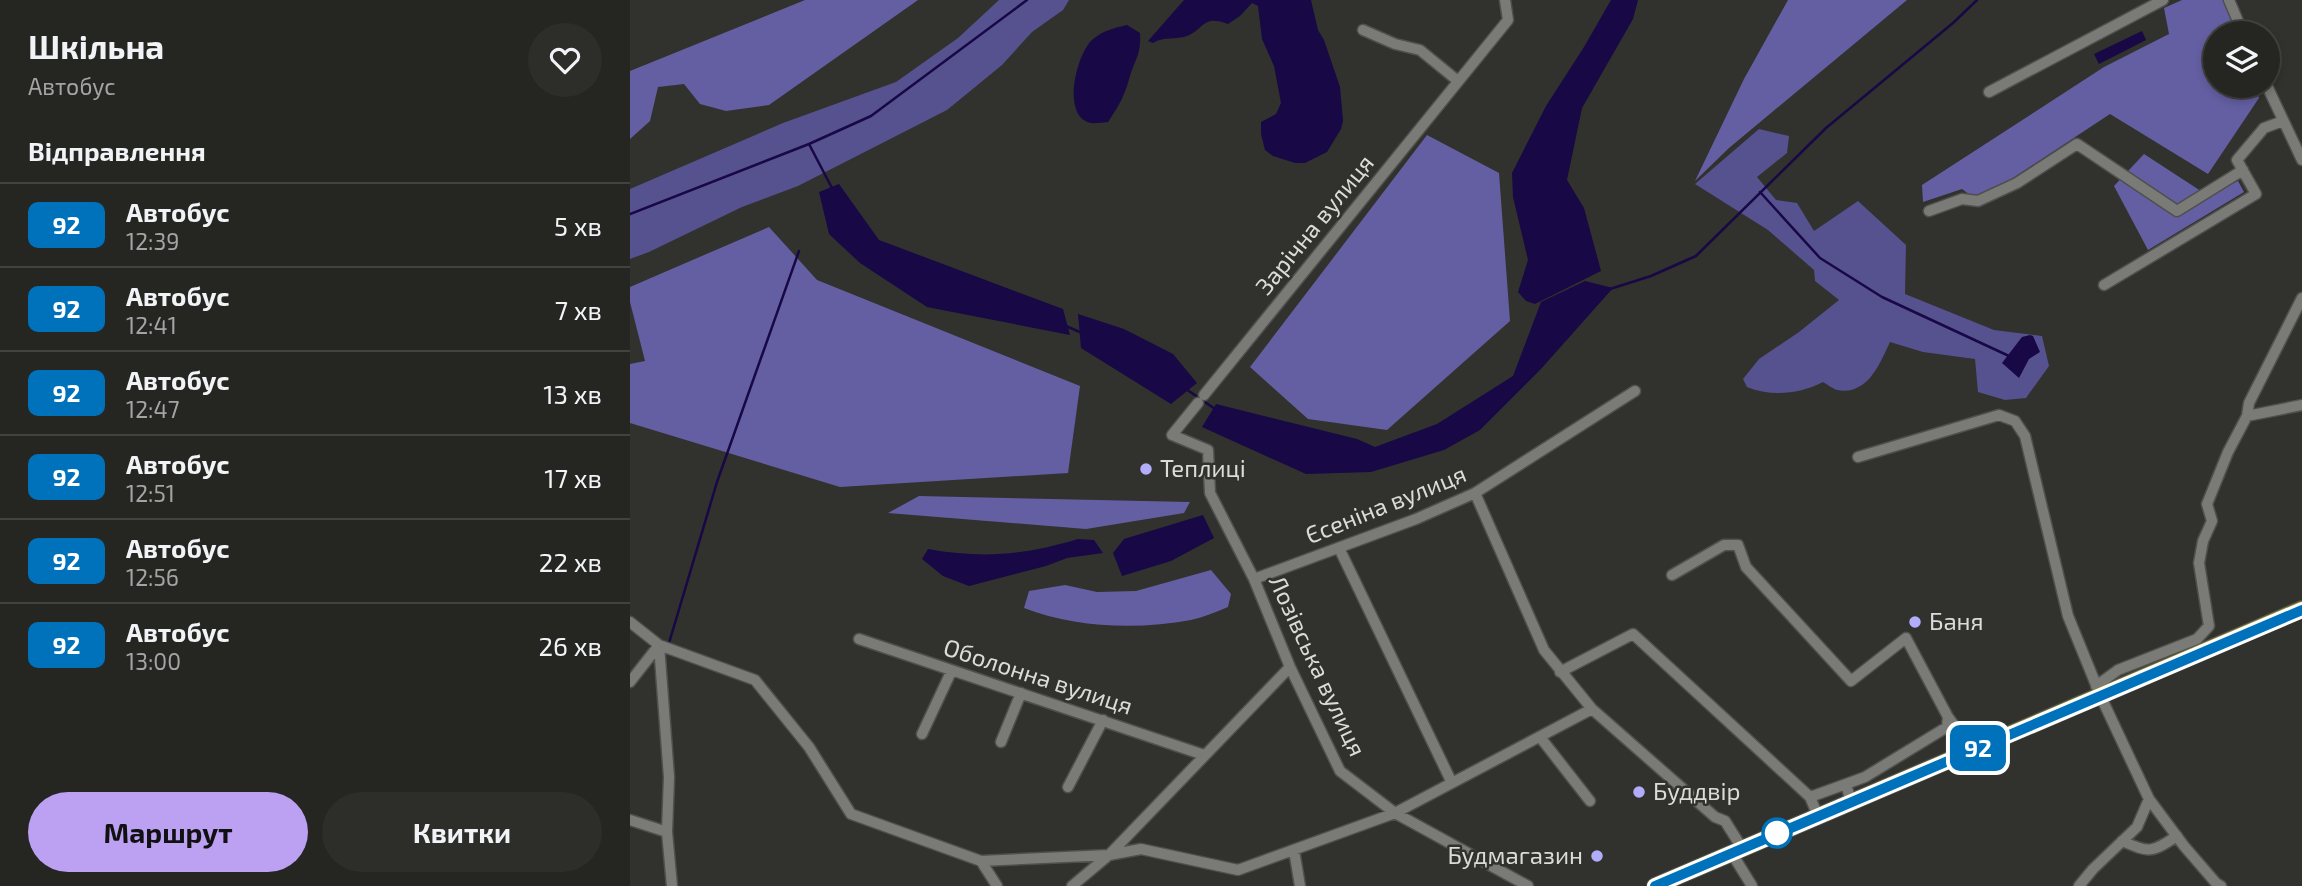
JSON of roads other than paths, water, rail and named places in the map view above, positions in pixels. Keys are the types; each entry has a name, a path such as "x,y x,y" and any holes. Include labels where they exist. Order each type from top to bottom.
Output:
{"highway":[{"path":"1655,886 1972,750 2099,691 2302,610"}],"street":[{"path":"1989,92 2163,0"},
{"path":"2230,0 2238,21"},
{"name":"Зарічна вулиця","path":"1172,435 1508,20 1507,2"},
{"path":"1363,30 1395,44 1420,50 1458,81"},
{"path":"2272,98 2302,160"},
{"path":"2104,285 2256,194 2237,160 2264,128 2283,121"},
{"path":"1929,211 1962,199 1978,201 2017,183 2077,144 2177,211 2243,170"},
{"path":"2099,691 2118,670 2197,639 2210,626 2199,563 2203,541 2212,521 2207,504 2228,452 2248,416 2249,403 2302,298"},
{"name":"Єсеніна вулиця","path":"1254,579 1416,519 1475,493 1634,391"},
{"path":"2248,416 2302,405"},
{"path":"1858,457 1989,417 1998,415 2015,421 2025,436 2068,616 2099,691 2149,799 2221,886"},
{"name":"Лозівська вулиця","path":"1172,435 1208,450 1210,494 1254,579 1290,667 1340,771 1395,814 1528,886"},
{"path":"1475,493 1544,650 1592,709 1715,817 1725,821 1752,886"},
{"path":"1671,575 1724,545 1738,545 1746,567 1851,681 1906,638 1948,718 1972,750"},
{"path":"1339,548 1452,783"},
{"path":"630,622 659,645 755,680 809,747 851,814 981,860 1109,855 1141,849 1238,870 1395,814 1592,709"},
{"path":"1560,672 1633,634 1810,797 1818,816"},
{"name":"Оболонна вулиця","path":"859,639 1203,755"},
{"path":"630,682 659,645"},
{"path":"659,645 669,777 667,832 672,886"},
{"path":"1072,886 1109,855 1290,667"},
{"path":"922,734 951,672"},
{"path":"1001,742 1021,693"},
{"path":"1810,797 1865,777 1947,727 1948,718"},
{"path":"1068,787 1104,720"},
{"path":"1539,737 1590,801"},
{"path":"1846,784 1851,802"},
{"path":"2079,886 2137,827 2149,799"},
{"path":"630,820 667,832"},
{"path":"2122,841 2145,851 2154,851 2177,836"},
{"path":"1294,850 1300,886"},
{"path":"981,860 997,886"}],"waterway":[{"path":"809,144 871,116 1027,0"},
{"path":"1610,289 1651,276 1696,256 1826,128 1977,0"},
{"path":"630,214 809,144 833,190"},
{"path":"1760,192 1820,258 1882,297 2009,356"},
{"path":"669,643 717,482 799,251"},
{"path":"1066,326 1082,333"},
{"path":"1186,389 1215,409"}],"place":[{"name":"Теплиці","path":"1146,469"},
{"name":"Баня","path":"1915,622"},
{"name":"Буддвір","path":"1639,792"},
{"name":"Будмагазин","path":"1597,856"}]}
